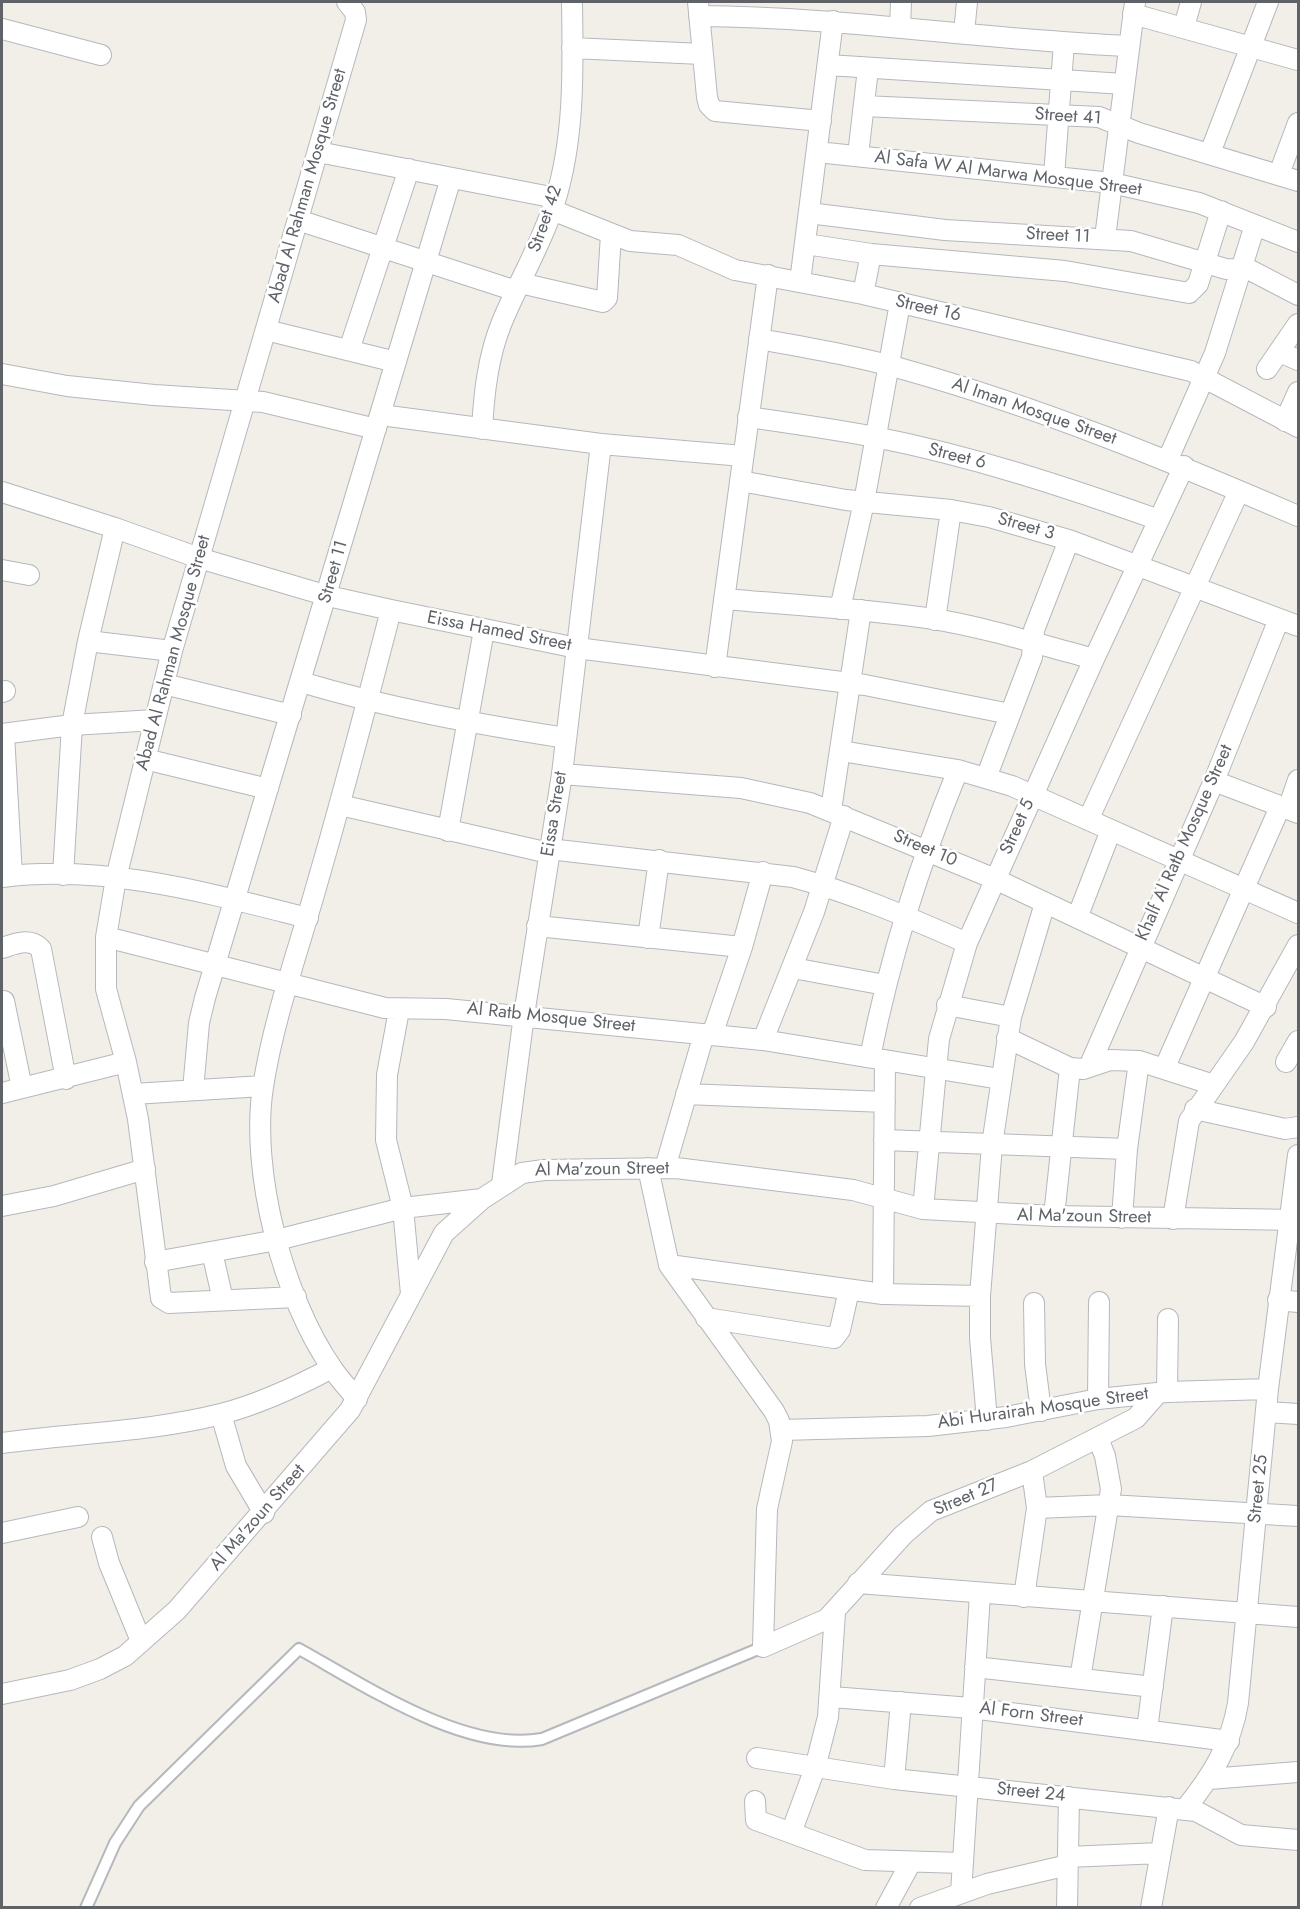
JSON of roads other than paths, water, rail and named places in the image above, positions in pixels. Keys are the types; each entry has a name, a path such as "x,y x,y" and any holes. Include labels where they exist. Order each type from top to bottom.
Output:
{"street":[{"name":"Abad Al Rahman Mosque Street","path":"223,1300 168,1303 161,1298 154,1262 145,1169 133,1094 106,989 106,937 116,878 172,651 356,20 356,12 347,2"},
{"name":"Street 42","path":"482,429 484,393 501,324 554,204 567,134 572,2"},
{"path":"900,28 901,2"},
{"path":"964,33 967,2"},
{"path":"1184,27 1191,2"},
{"path":"1210,153 1268,2"},
{"path":"1105,238 1134,8 1184,27 1299,60"},
{"path":"821,121 715,111 709,105 707,97 699,9 772,9 833,21 900,28 1064,44 1129,46"},
{"path":"800,282 833,21"},
{"path":"2,29 101,55"},
{"path":"1054,176 1064,44"},
{"path":"572,48 702,54"},
{"path":"828,65 1061,82 1124,84"},
{"path":"858,155 868,69"},
{"name":"Street 41","path":"864,106 1099,117 1119,123 1139,133 1299,181"},
{"path":"1279,174 1299,123"},
{"name":"Street 16","path":"318,152 451,178 554,204 610,234 630,241 678,245 719,265 863,294 1174,366 1204,377 1292,424"},
{"name":"Al Safa W Al Marwa Mosque Street","path":"817,152 1112,183 1180,198 1221,211 1299,242"},
{"path":"349,350 409,170"},
{"name":"Street 11","path":"193,1090 199,1023 215,965 328,596 451,178"},
{"path":"806,244 872,254 1065,271 1189,293 1198,284 1221,211"},
{"name":"Street 11","path":"809,213 945,230 1105,238 1156,247 1226,269 1253,271 1299,295"},
{"path":"298,220 426,261 518,287 603,302 607,298 610,234"},
{"name":"Street 5","path":"923,1209 935,1069 947,1005 967,943 1159,520 1204,377 1219,342 1255,225"},
{"path":"863,294 872,254"},
{"path":"715,667 768,275"},
{"path":"840,609 864,502 900,303"},
{"path":"1267,369 1299,324"},
{"path":"266,330 396,362"},
{"name":"Al Iman Mosque Street","path":"759,339 888,365 1126,443 1299,516"},
{"path":"1280,352 1299,360"},
{"path":"2,374 122,392 245,400 379,422 482,429 601,444 743,456"},
{"path":"1292,424 1299,392"},
{"name":"Street 6","path":"748,417 875,438 991,465 1159,520"},
{"name":"Eissa Street","path":"502,1184 537,926 562,774 601,444"},
{"name":"Street 3","path":"740,481 864,502 951,510 989,517 1069,540 1299,626"},
{"path":"1088,820 1239,491"},
{"name":"Eissa Hamed Street","path":"2,492 200,558 328,596 391,610 577,648 850,683 1010,714"},
{"path":"935,620 951,510"},
{"path":"63,875 72,725 88,642 115,528"},
{"path":"986,777 1032,657 1034,630 1069,540"},
{"path":"2,570 29,575"},
{"path":"724,599 861,610 935,620 1033,642 1094,659"},
{"path":"357,1399 332,1368 296,1297 277,1240 262,1160 260,1124 263,1086 391,610"},
{"path":"763,1040 793,968 823,885 837,813 841,751 861,610"},
{"name":"Khalf Al Ratb Mosque Street","path":"1054,1216 1063,1147 1079,1067 1140,947 1214,781 1279,619"},
{"path":"448,831 484,630"},
{"path":"88,642 172,651"},
{"path":"301,682 367,701 468,722 566,738"},
{"path":"164,684 291,715"},
{"path":"155,720 72,725 3,734 7,877 63,875 116,878 194,890 308,918"},
{"path":"841,751 958,770 986,777 1033,794 1299,914"},
{"path":"145,759 268,789"},
{"path":"883,1294 885,1102 878,1059 885,985 904,915 926,849 958,770"},
{"name":"Street 10","path":"562,774 763,791 837,813 995,879 1266,1006"},
{"path":"1165,1067 1245,890 1289,810 1299,780"},
{"path":"1214,781 1289,810"},
{"path":"340,805 448,831 549,851 763,872 823,885 904,915 967,943"},
{"path":"1077,918 1111,830"},
{"path":"648,938 658,860"},
{"path":"763,872 742,947 657,1168 669,1266 774,1411 782,1430 780,1452 768,1509 763,1647"},
{"path":"987,1420 980,1338 980,1296 992,1145 1006,1038 1045,903"},
{"path":"537,926 742,947"},
{"name":"Al Ratb Mosque Street","path":"106,937 399,1010 434,1008 524,1015 763,1040 1000,1079"},
{"path":"2,948 29,942 41,949 66,1079"},
{"path":"1173,1219 1186,1132 1195,1109 1214,1085 1266,1006 1299,945"},
{"path":"793,968 885,985"},
{"path":"4,1001 22,1088"},
{"path":"947,1005 1011,1017"},
{"path":"399,1010 387,1075 385,1117 386,1140 403,1208 411,1294"},
{"path":"1006,1038 1079,1067 1110,1060 1139,1061 1165,1067 1214,1085"},
{"path":"1286,1062 1299,1041"},
{"path":"1122,1218 1127,1149 1139,1061"},
{"path":"2,1093 66,1079 126,1062"},
{"path":"133,1094 263,1086"},
{"path":"686,1094 885,1102"},
{"path":"1195,1109 1285,1129 1299,1127"},
{"path":"884,1140 1127,1149"},
{"name":"Street 25","path":"1177,1808 1209,1779 1229,1740 1238,1703 1245,1612 1278,1300 1294,1220 1299,1155"},
{"name":"Al Ma'zoun Street","path":"2,1694 70,1680 100,1669 125,1656 177,1610 264,1513 357,1399 444,1233 502,1184 532,1171 657,1168 853,1190 923,1209 985,1214 1294,1220"},
{"path":"2,1206 54,1196 145,1169"},
{"path":"154,1262 277,1240 403,1208 482,1199"},
{"path":"212,1252 223,1300 296,1297"},
{"path":"669,1266 883,1294 980,1296"},
{"path":"706,1318 834,1338 840,1330 849,1290"},
{"path":"1278,1300 1299,1302"},
{"path":"1098,1399 1100,1302"},
{"path":"1035,1303 1035,1364 1041,1411"},
{"path":"1162,1393 1168,1319"},
{"path":"2,1443 186,1421 221,1414 278,1395 332,1368"},
{"name":"Abi Hurairah Mosque Street","path":"782,1430 928,1426 987,1420 1098,1399 1162,1393 1269,1389"},
{"name":"Street 27","path":"763,1647 818,1625 835,1612 858,1583 916,1522 931,1511 1032,1471 1098,1438 1136,1418 1162,1393"},
{"path":"1267,1412 1299,1414"},
{"path":"221,1414 236,1466 264,1513"},
{"path":"1080,1679 1109,1505 1108,1472 1098,1438"},
{"path":"1024,1597 1037,1508 1032,1471"},
{"path":"1037,1508 1109,1505 1299,1516"},
{"path":"2,1533 78,1517"},
{"path":"102,1537 109,1563 141,1641"},
{"path":"858,1583 1299,1617"},
{"path":"961,1893 980,1594"},
{"path":"1147,1730 1163,1606"},
{"path":"791,1833 815,1768 832,1697 835,1612"},
{"path":"975,1667 1153,1687"},
{"name":"Al Forn Street","path":"832,1697 972,1708 1229,1740"},
{"path":"894,1779 901,1702"},
{"name":"Street 24","path":"757,1758 894,1779 1177,1808 1207,1815 1224,1828 1242,1835 1299,1840"},
{"path":"1209,1779 1299,1772"},
{"path":"1067,1908 1069,1797"},
{"path":"755,1801 756,1820 865,1860 962,1863"},
{"path":"1151,1908 1160,1853 1177,1808"},
{"path":"920,1908 961,1893 1068,1861 1160,1853"},
{"path":"886,1908 910,1862"}],"lane":[{"path":"86,1908 114,1842 139,1806 299,1649 432,1721 510,1742 525,1742 542,1739 763,1647"}]}
